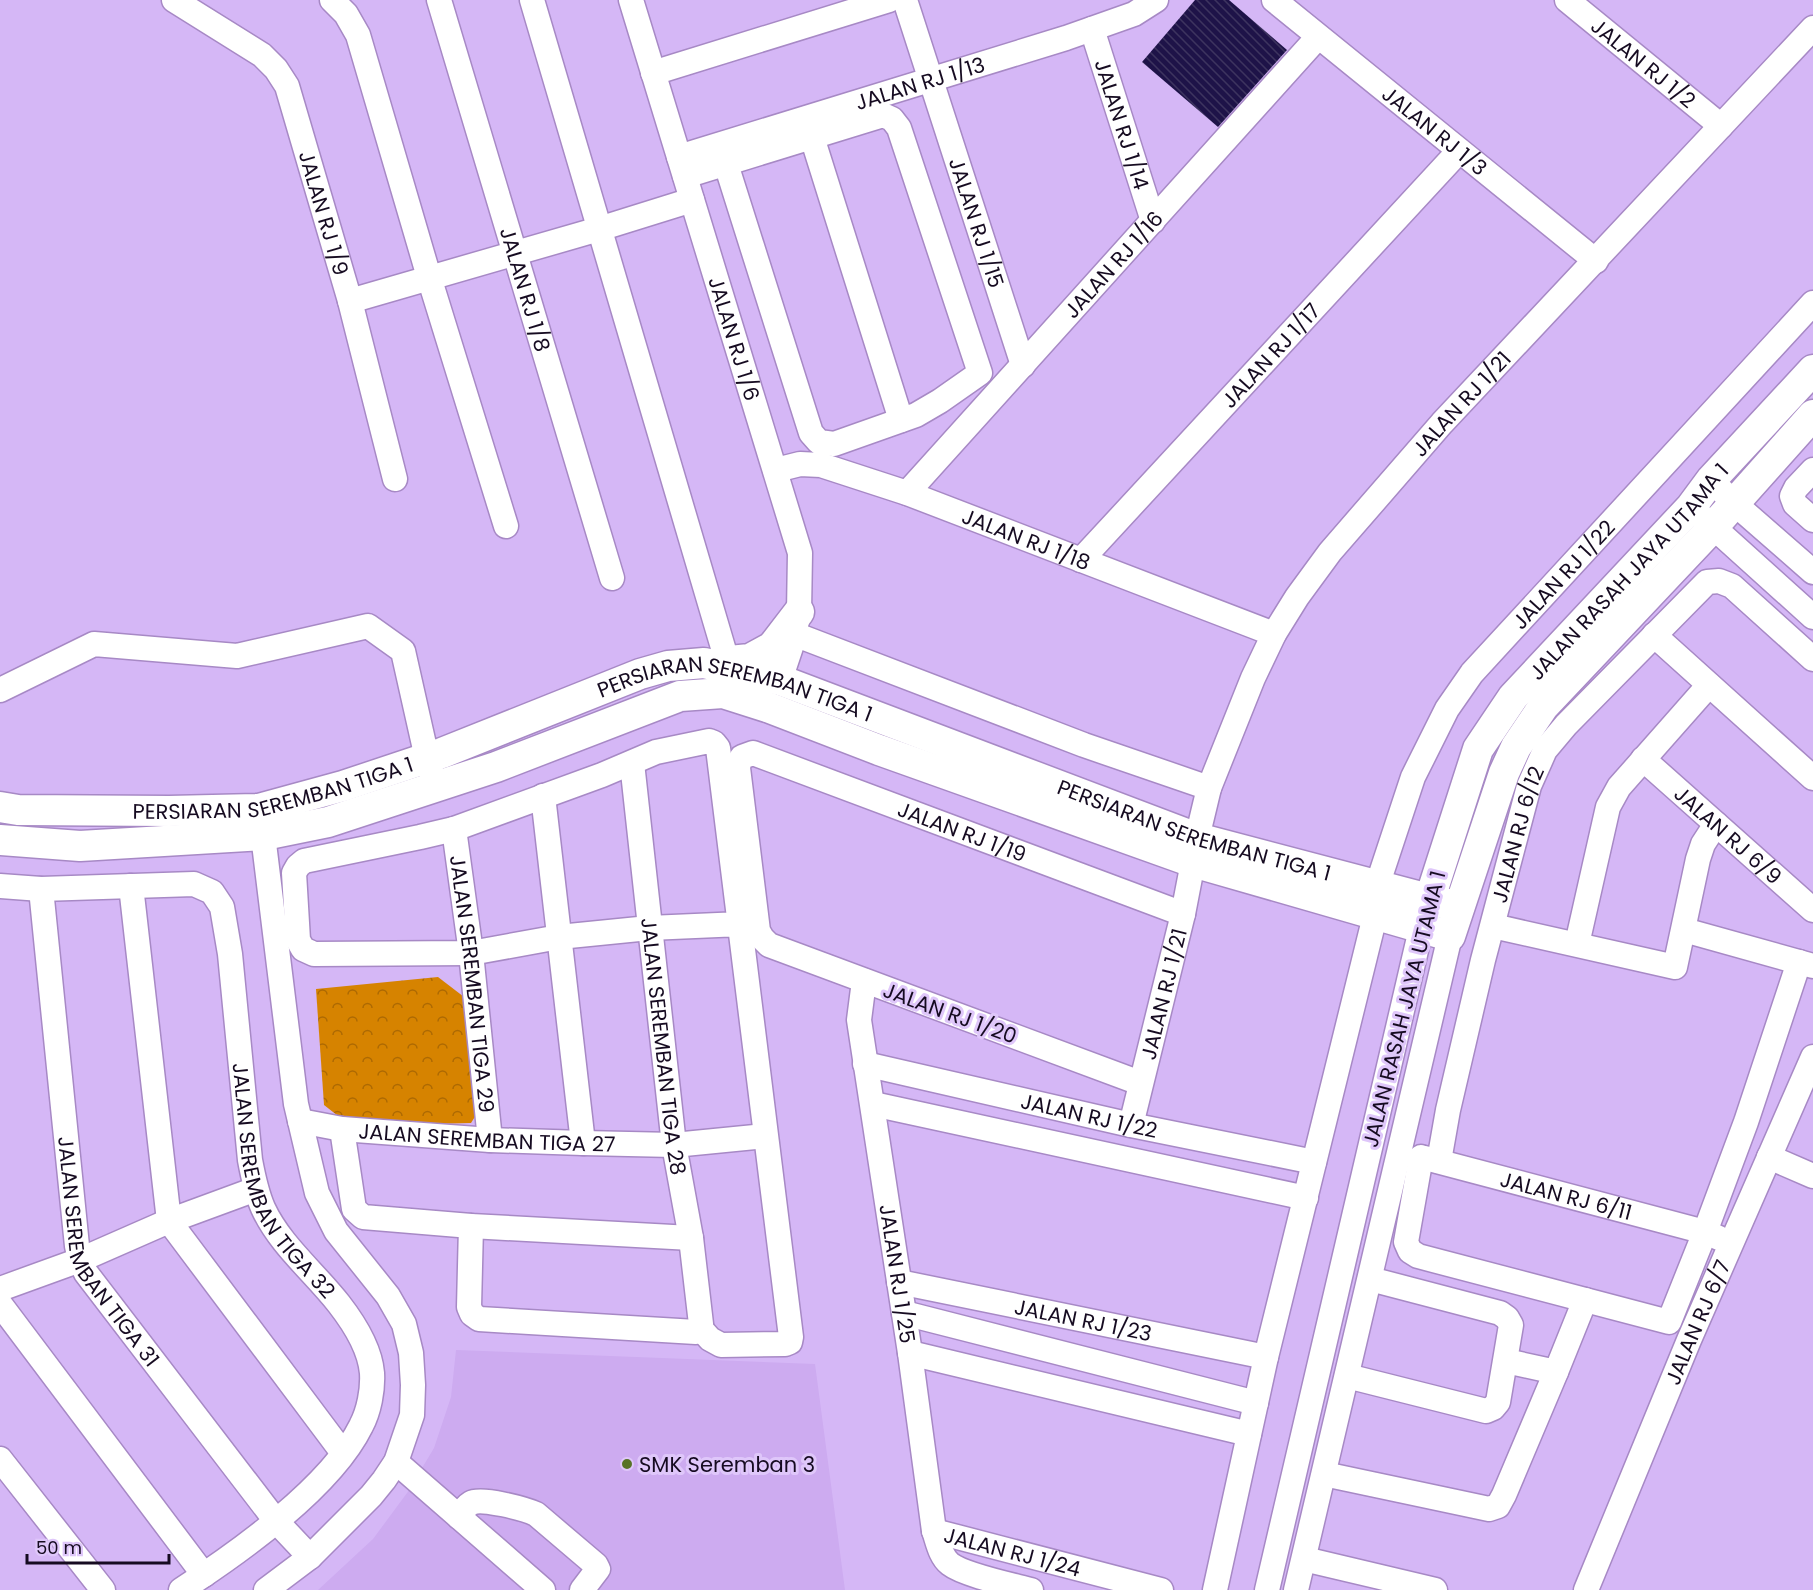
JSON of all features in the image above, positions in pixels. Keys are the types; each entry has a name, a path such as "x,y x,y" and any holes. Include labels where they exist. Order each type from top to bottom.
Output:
{"main road":[{"name":"JALAN RASAH JAYA UTAMA 1","path":"1421,928 1478,749 1513,697 1690,507 1711,480 1813,370"},
{"name":"JALAN RASAH JAYA UTAMA 1","path":"1450,936 1504,773 1521,739 1543,707 1713,527 1813,415"},
{"path":"716,662 750,659 772,647 796,623"},
{"name":"PERSIARAN SEREMBAN TIGA 1","path":"0,840 80,846 261,822 343,786 426,758 640,674 668,666 716,662 780,680 1195,850 1376,916 1450,936"},
{"path":"770,708 780,680"},
{"name":"PERSIARAN SEREMBAN TIGA 1","path":"0,807 18,810 88,810 261,822 328,822 496,767 680,696 723,693 770,708 890,754 1195,850 1377,886 1459,907"}],"street":[{"name":"JALAN RJ 1/9","path":"174,0 262,55 276,69 287,86 350,301 395,479"},
{"path":"332,0 346,14 358,34 429,277 506,526"},
{"name":"JALAN RJ 1/8","path":"440,0 612,578"},
{"path":"531,0 599,229 716,662"},
{"name":"JALAN RJ 1/6","path":"631,0 800,553 796,623 780,680"},
{"path":"653,73 889,0"},
{"name":"JALAN RJ 1/15","path":"905,0 1023,365"},
{"name":"JALAN RJ 1/13","path":"682,166 930,80 1092,29 1134,14 1156,0"},
{"name":"JALAN RJ 1/3","path":"1274,0 1596,261"},
{"name":"JALAN RJ 1/2","path":"1567,0 1721,126"},
{"name":"JALAN RJ 1/21","path":"1131,1125 1183,914 1209,788 1274,634 1297,597 1338,543 1442,423 1813,28"},
{"name":"JALAN RJ 1/14","path":"1092,29 1153,221"},
{"name":"JALAN RJ 1/16","path":"908,493 1318,37"},
{"path":"682,166 726,164 883,115 892,119 903,139 980,373 995,396"},
{"path":"812,137 901,420"},
{"name":"JALAN RJ 1/17","path":"1082,560 1459,151"},
{"path":"726,164 811,433 819,442 834,444 916,415 980,373"},
{"path":"350,301 692,200"},
{"name":"JALAN RJ 1/22","path":"1377,886 1413,777 1447,709 1472,673 1813,303"},
{"path":"808,464 819,442"},
{"name":"JALAN RJ 1/18","path":"776,470 808,464 821,465 908,493 1274,634"},
{"path":"1813,470 1793,492 1795,504 1813,520"},
{"path":"1711,480 1813,572"},
{"path":"1690,507 1813,617"},
{"name":"JALAN RJ 6/12","path":"1420,1156 1448,1110 1483,960 1529,786 1545,750 1566,725 1707,582 1719,581 1732,586 1813,659"},
{"path":"796,623 1084,745 1209,788"},
{"path":"0,690 94,644 237,656 368,626 403,651 426,758 436,786"},
{"path":"1654,635 1813,778"},
{"path":"1577,944 1608,807 1619,787 1709,685"},
{"path":"471,1226 469,1307 472,1314 479,1319 696,1332 701,1329 710,1339 721,1345 790,1342 741,924 718,748 709,741 656,752 632,764 454,829 304,861 298,866 294,873 298,940 303,949 314,954 471,953 559,938 649,928 741,924"},
{"name":"JALAN RJ 1/19","path":"762,938 758,931 738,768 738,762 742,757 753,753 1183,914"},
{"name":"JALAN RJ 6/9","path":"1643,759 1813,910"},
{"name":"JALAN SEREMBAN TIGA 28","path":"632,764 674,1145 691,1238 701,1329"},
{"path":"543,796 583,1143"},
{"path":"261,822 296,1104 317,1193 336,1231 388,1296 404,1324 411,1353 412,1415 396,1462 371,1496 310,1557 266,1590"},
{"path":"1493,926 1675,967 1698,859 1703,844 1716,824"},
{"name":"JALAN SEREMBAN TIGA 29","path":"454,829 471,953 490,1140"},
{"name":"JALAN SEREMBAN TIGA 32","path":"0,886 41,889 194,885 212,892 222,907 230,954 250,1160 256,1188 276,1231 340,1305 369,1357 372,1381 367,1408 361,1426 343,1453 308,1492 276,1521 181,1590"},
{"path":"131,886 169,1221 343,1453"},
{"name":"JALAN SEREMBAN TIGA 31","path":"41,889 80,1260 86,1273 276,1521 310,1557"},
{"path":"1215,1590 1266,1357 1376,916"},
{"name":"JALAN RASAH JAYA UTAMA 1","path":"1267,1590 1421,928"},
{"path":"1669,1322 1806,964 1684,930"},
{"name":"JALAN RASAH JAYA UTAMA 1","path":"1296,1590 1370,1279 1420,1156 1450,936"},
{"name":"JALAN RJ 1/20","path":"762,938 769,945 1140,1083"},
{"name":"JALAN RJ 1/25","path":"864,981 859,1020 865,1064 910,1353 934,1530 942,1555 950,1563"},
{"name":"JALAN RJ 6/7","path":"1594,1588 1689,1340 1813,1058"},
{"name":"JALAN RJ 1/22","path":"865,1064 1131,1125 1314,1161"},
{"name":"JALAN RJ 1/22","path":"873,1104 1306,1198"},
{"name":"JALAN SEREMBAN TIGA 27","path":"300,1121 342,1129 490,1140 674,1145 765,1136"},
{"path":"342,1129 354,1209 363,1217 471,1226 691,1238"},
{"path":"1420,1156 1406,1242 1410,1251 1418,1256 1669,1322 1675,1332 1689,1340"},
{"name":"JALAN RJ 6/11","path":"1420,1156 1705,1232 1731,1244"},
{"path":"1769,1157 1813,1176"},
{"path":"0,1288 80,1260 169,1221 256,1188"},
{"path":"1347,1377 1486,1411 1498,1402 1511,1325 1507,1317 1500,1312 1370,1279"},
{"name":"JALAN RJ 1/23","path":"898,1282 1266,1357"},
{"path":"1324,1474 1489,1509 1498,1506 1585,1300"},
{"path":"0,1304 204,1575"},
{"name":"JALAN RJ 1/23","path":"904,1313 1256,1403"},
{"path":"910,1353 1249,1434"},
{"path":"1506,1361 1556,1372"},
{"path":"0,1459 103,1590"},
{"path":"396,1462 543,1590"},
{"path":"459,1517 470,1504 480,1501 527,1510 536,1514 596,1564 598,1569 596,1574 582,1590"},
{"name":"JALAN RJ 1/24","path":"934,1530 1161,1590"},
{"path":"1304,1559 1390,1585 1435,1590"},
{"name":"JALAN RJ 1/24","path":"950,1563 961,1570 1030,1590"}],"shaded area":[{"name":"SMK Seremban 3","path":"456,1350 815,1364 845,1590 318,1590 373,1539 407,1493 434,1448 451,1397"}],"green space":[{"path":"438,977 468,1000 483,1104 471,1123 351,1126 324,1105 316,989"}],"building":[{"path":"1195,0 1229,0 1287,50 1218,127 1142,62"}],"place":[{"name":"SMK Seremban 3","path":"627,1464"}]}
